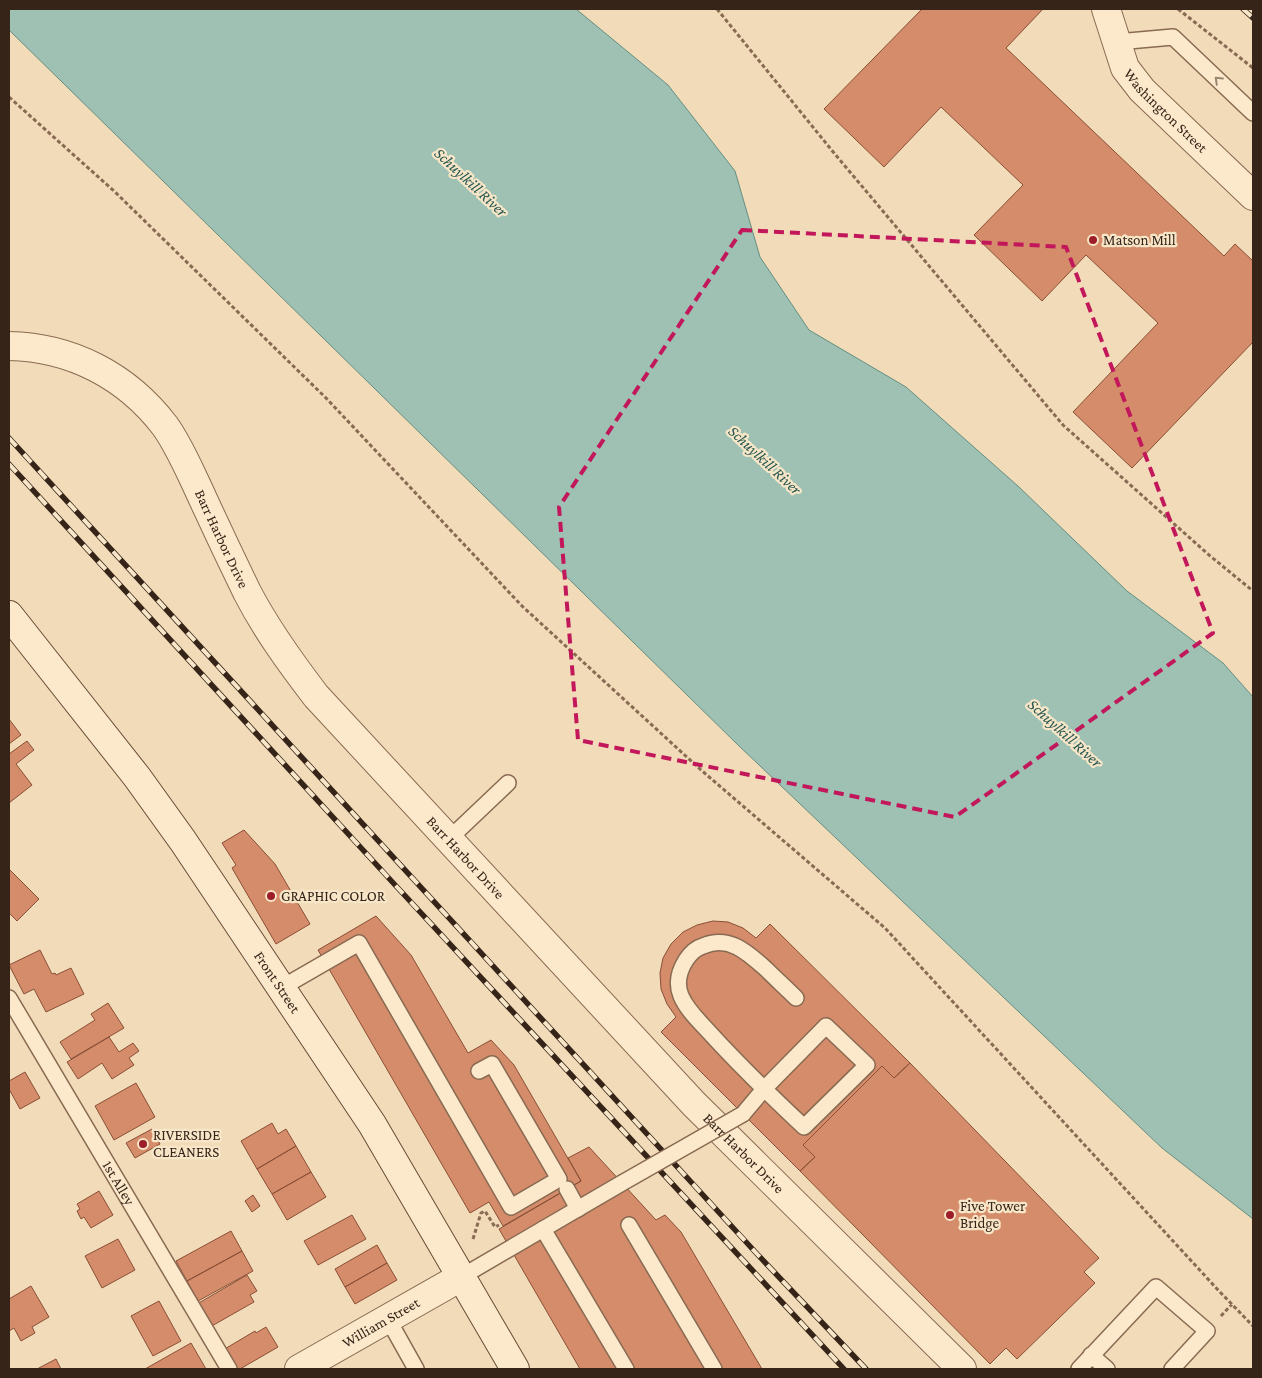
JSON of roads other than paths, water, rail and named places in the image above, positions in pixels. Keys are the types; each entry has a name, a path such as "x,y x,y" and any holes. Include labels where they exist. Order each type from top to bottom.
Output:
{"street":[{"name":"Washington Street","path":"1106,9 1126,68 1142,90 1253,196"},
{"name":"Barr Harbor Drive","path":"9,346 45,349 87,362 130,388 148,406 165,426 180,451 247,593 268,630 316,696 694,1104 962,1369"},
{"name":"Front Street","path":"9,615 137,777 183,841 372,1124 515,1369"},
{"name":"William Street","path":"305,1368 461,1277"}],"lane":[{"path":"1117,42 1173,37 1253,113"},
{"path":"449,838 508,783"},
{"path":"461,1277 743,1114 764,1089 826,1026 867,1065 804,1127 764,1089 733,1058 686,1007 680,994 678,981 681,968 688,956 698,948 711,942 724,942 738,946 749,953 796,998"},
{"path":"281,988 359,944 511,1206 559,1179 492,1064 478,1072"},
{"name":"1st Alley","path":"9,998 229,1369"},
{"path":"567,1189 578,1209"},
{"path":"628,1225 714,1369"},
{"path":"543,1229 626,1369"},
{"path":"1079,1369 1156,1287 1207,1331 1172,1369"},
{"path":"388,1320 416,1369"},
{"path":"1091,1356 1106,1369"}],"water":[{"name":"Schuylkill River","path":"9,9 576,9 668,85 735,171 760,257 809,330 906,387 1019,487 1127,591 1223,663 1253,697 1253,1219 1162,1148 738,745 9,30"}],"railway":[{"path":"1243,9 1253,18"},
{"path":"9,438 758,1255 866,1369"},
{"path":"9,464 396,886 844,1369"}],"place":[{"name":"Matson Mill","path":"1093,240"},
{"name":"GRAPHIC COLOR","path":"271,896"},
{"name":"RIVERSIDE CLEANERS","path":"143,1144"},
{"name":"Five Tower Bridge","path":"950,1215"}]}
